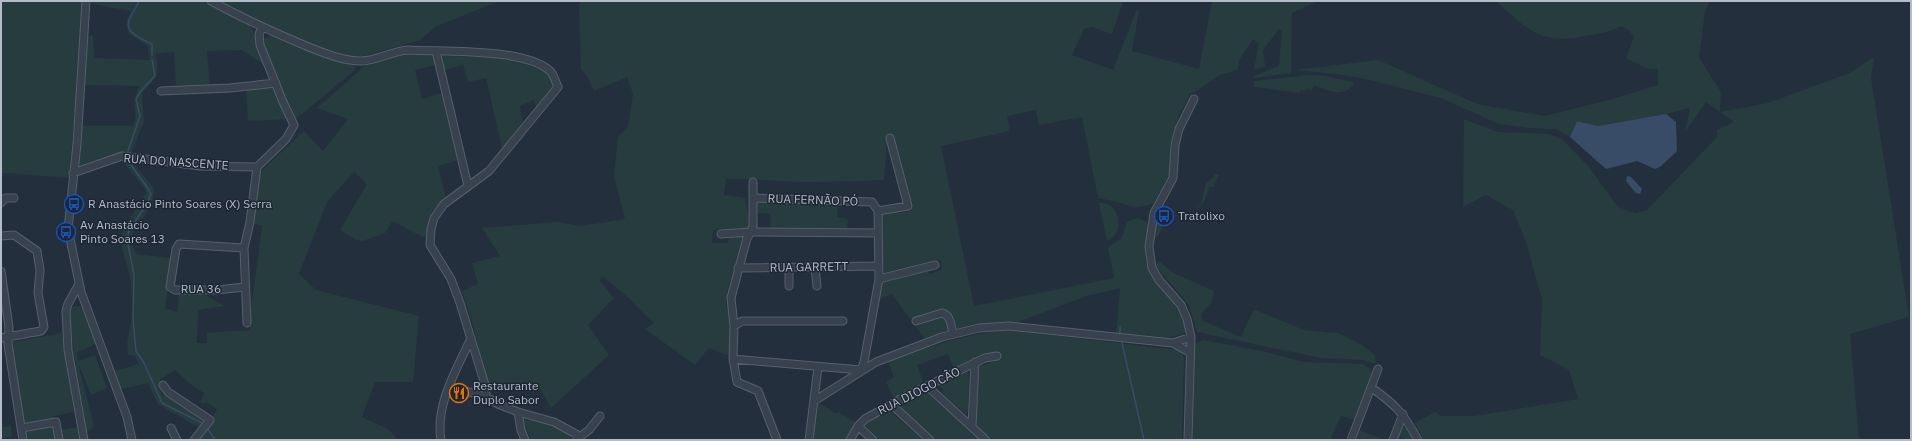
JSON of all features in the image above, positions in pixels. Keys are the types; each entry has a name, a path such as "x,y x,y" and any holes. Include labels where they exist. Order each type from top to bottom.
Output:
{"street":[{"path":"86,1 80,110 68,229 81,299 128,417 132,440"},
{"path":"212,1 262,28 325,53 350,60 366,61 404,50 492,53 513,56 549,70 558,87 489,171 444,204 432,224 430,239 432,249 451,279 486,388 486,396"},
{"path":"247,323 244,248 257,167 286,140 294,125 260,45 259,34 262,28"},
{"path":"436,51 468,186"},
{"path":"161,91 230,88 276,83"},
{"path":"1188,440 1191,337 1187,318 1180,305 1154,274 1150,264 1150,235 1156,209 1173,178 1176,137 1183,118 1194,99"},
{"path":"861,370 864,362 880,266 878,212 908,206 890,138"},
{"name":"RUA DO NASCENTE","path":"73,173 122,156 200,166 257,167"},
{"path":"753,182 751,232 747,238 731,298 734,326 733,359 737,382 758,391 777,440"},
{"path":"1,203 5,198 14,198"},
{"name":"RUA FERNÃO PÓ","path":"753,198 872,202 878,212"},
{"path":"721,234 751,232 878,233"},
{"path":"1,236 14,235 37,251 40,270 38,293 44,328 41,331 1,338"},
{"name":"RUA 36","path":"244,248 179,244 176,249 170,287 175,290 217,290 246,287"},
{"path":"878,279 935,265"},
{"name":"RUA GARRETT","path":"738,268 880,266"},
{"path":"789,286 790,268"},
{"path":"815,268 817,286"},
{"path":"1,271 3,296 10,337 8,344 23,440"},
{"path":"79,284 66,311 68,350 84,440"},
{"path":"72,296 76,294 81,299"},
{"path":"66,311 72,304 81,299"},
{"path":"916,321 942,313 946,314 948,316 953,334"},
{"path":"734,326 742,321 843,321"},
{"path":"814,401 861,370 876,362 953,334 979,328 1009,326 1173,343 1190,352"},
{"path":"1173,343 1191,337"},
{"path":"441,440 441,419 450,386 471,338"},
{"name":"RUA DIOGO CÃO","path":"850,440 858,426 865,419 891,404 975,362 985,358 997,356"},
{"path":"733,359 861,370"},
{"path":"972,427 975,362"},
{"path":"809,440 818,367"},
{"path":"1351,440 1378,369"},
{"path":"163,385 168,392 210,420 194,440"},
{"path":"450,386 486,396 498,404 518,412 554,422 576,434 578,440 589,430 600,416"},
{"path":"927,386 986,440"},
{"path":"1372,388 1393,403 1403,414 1418,440"},
{"path":"891,404 930,440"},
{"path":"518,412 521,430 525,440"},
{"path":"1393,440 1403,414"},
{"path":"21,428 56,422 59,440"},
{"path":"858,426 873,440"},
{"path":"170,428 177,440"}],"green space":[{"path":"1,1 82,1 82,31 69,178 3,173 1,184"},
{"path":"92,1 202,1 250,24 267,67 242,50 207,51 210,85 176,87 174,52 155,54 157,61 156,76 142,93 144,121 131,154 122,152 81,168 78,165 82,126 133,126 135,120 134,103 140,86 85,85 88,36 93,35 94,58 150,60 148,46 128,33 126,22 131,11 92,4"},
{"path":"216,1 499,1 435,27 420,40 356,58 289,37"},
{"path":"581,1 1123,1 1112,34 1092,27 1084,29 1072,55 1113,70 1136,11 1139,11 1132,51 1199,69 1212,1 1318,1 1292,13 1291,73 1254,78 1254,76 1279,66 1282,31 1279,29 1263,50 1265,67 1254,69 1259,43 1253,39 1239,60 1238,70 1220,75 1190,95 1179,115 1170,145 1169,175 1154,203 1135,207 1098,198 1082,117 1039,125 1036,110 1007,116 1010,131 941,146 974,306 1114,278 1108,247 1121,239 1127,222 1138,218 1147,222 1148,226 1145,253 1146,264 1152,276 1179,309 1186,326 1184,334 1164,338 1116,334 1120,288 1086,296 1018,322 959,329 957,328 953,315 944,309 910,319 892,294 879,300 882,283 927,271 930,274 942,270 941,260 886,274 884,273 881,217 883,215 909,211 913,207 892,134 887,140 884,180 807,182 726,179 724,195 745,198 749,224 747,228 713,230 712,243 727,243 730,237 742,238 743,242 728,288 726,304 731,325 731,353 726,355 709,348 695,365 645,329 654,323 630,299 602,276 599,280 614,298 588,325 609,355 551,408 541,390 487,384 472,321 462,291 478,284 472,263 500,256 482,228 558,222 581,226 625,219 614,176 618,137 628,127 633,94 627,77 594,91 586,74 581,70 579,4"},
{"path":"1496,1 1710,1 1705,11 1699,58 1721,92 1720,112 1706,102 1685,132 1690,108 1666,114 1598,126 1577,121 1570,137 1556,129 1528,128 1499,124 1441,98 1366,79 1295,70 1378,60 1477,104 1545,116 1609,100 1658,85 1658,69 1646,68 1626,58 1634,37 1629,30 1621,26 1613,30 1570,38 1546,37 1526,27"},
{"path":"271,35 352,64 356,67 353,72 296,119 293,117 263,42 264,39"},
{"path":"410,54 433,55 435,65 415,70 422,99 442,93 459,160 438,166 446,198 432,212 425,238 392,221 385,233 363,241 356,240 340,230 367,184 354,172 327,202 299,274 316,290 419,316 413,382 375,382 362,417 388,429 398,440 198,440 209,426 217,409 206,402 204,404 200,402 204,393 189,383 175,370 160,379 162,396 166,394 205,422 200,428 158,404 148,383 121,389 115,371 139,364 135,356 128,355 127,349 133,313 133,303 129,272 122,248 121,236 123,229 146,193 145,189 121,159 130,160 153,187 154,193 150,206 131,236 131,241 136,254 172,258 165,308 177,312 179,294 203,294 225,306 198,310 197,343 207,343 207,333 250,330 251,309 262,226 252,223 257,179 260,172 304,131 323,151 348,119 317,108 369,62"},
{"path":"441,56 499,57 515,61 544,70 553,82 554,87 537,109 534,100 520,106 523,126 502,148 486,78 468,82 463,65 445,70"},
{"path":"1874,57 1871,78 1909,317 1850,334 1859,440 1424,440 1415,423 1435,412 1442,416 1474,416 1578,399 1569,370 1540,355 1542,300 1526,242 1513,210 1486,195 1463,207 1464,119 1498,132 1548,134 1562,139 1589,167 1618,207 1635,213 1647,210 1717,137 1717,130 1734,122 1720,112 1768,103 1850,73"},
{"path":"1310,75 1324,76 1352,82 1354,84 1345,91 1340,92 1330,91 1314,85 1312,90 1301,90 1300,93 1254,87 1254,81"},
{"path":"274,87 281,107 288,119 248,121 246,88"},
{"path":"1215,174 1219,175 1213,187 1209,187 1204,202 1198,208 1193,203 1198,207 1200,205 1206,183 1210,181 1209,179 1213,178"},
{"path":"758,202 838,205 837,217 848,219 847,229 771,229 770,214 758,213"},
{"path":"1099,203 1106,203 1112,207 1118,218 1117,232 1107,241"},
{"path":"1163,208 1169,210 1159,235 1155,238 1157,220"},
{"path":"1159,261 1172,272 1214,291 1212,302 1201,314 1203,321 1241,337 1253,311 1256,310 1304,330 1338,333 1362,345 1375,355 1376,364 1363,360 1321,358 1197,332 1189,305 1158,269 1156,266"},
{"path":"73,306 80,306 83,308 97,343 76,353 78,361 95,355 107,388 91,395 78,363 94,426 87,433 69,314"},
{"path":"943,317 945,319 948,332 925,339 916,327"},
{"path":"1007,330 1177,350 1183,354 1184,360 1182,440 992,440 989,435 986,435 976,426 980,366 1001,359 996,352 981,356 954,368 948,354 917,365 924,383 893,398 886,382 894,377 888,362 946,342 975,335"},
{"path":"62,333 74,412 53,416 56,431 77,427 79,440 26,440 12,342"},
{"path":"1203,340 1266,352 1303,362 1361,364 1371,369 1372,375 1355,420 1341,416 1330,440 1193,440 1195,344"},
{"path":"967,372 969,374 968,411 966,414 942,393 943,390 939,386"},
{"path":"926,392 981,440 936,440 900,407 899,404"},
{"path":"818,403 836,414 838,412 856,422 846,440 812,440"},
{"path":"889,410 923,440 880,440 866,426 866,424"},
{"path":"523,419 550,425 563,431 574,440 531,440"},
{"path":"11,426 12,437 1,438 1,427"},
{"path":"1402,427 1406,428 1413,440 1407,440 1397,436"},
{"path":"1360,430 1384,440 1356,440"}],"water":[{"path":"1666,114 1676,122 1677,151 1660,167 1655,169 1637,161 1606,169 1570,137 1577,121 1598,126"},
{"path":"1627,176 1631,177 1642,189 1640,194 1636,193 1626,181"}],"waterway":[{"path":"139,1 128,23 134,34 152,44 152,55"},
{"path":"127,154 140,116 136,99 140,92 155,76 152,60"},
{"path":"127,160 151,194 148,202 129,231 127,239 134,275 133,318 136,351 144,363 162,403 204,424"},
{"path":"1120,327 1120,334"},
{"path":"1122,343 1144,440"},
{"path":"208,429 215,440"}],"place":[{"name":"R Anastácio Pinto Soares (X) Serra","path":"74,204"},
{"name":"Tratolixo","path":"1164,216"},
{"name":"Av Anastácio Pinto Soares 13","path":"66,232"},
{"name":"Restaurante Duplo Sabor","path":"459,393"}]}
